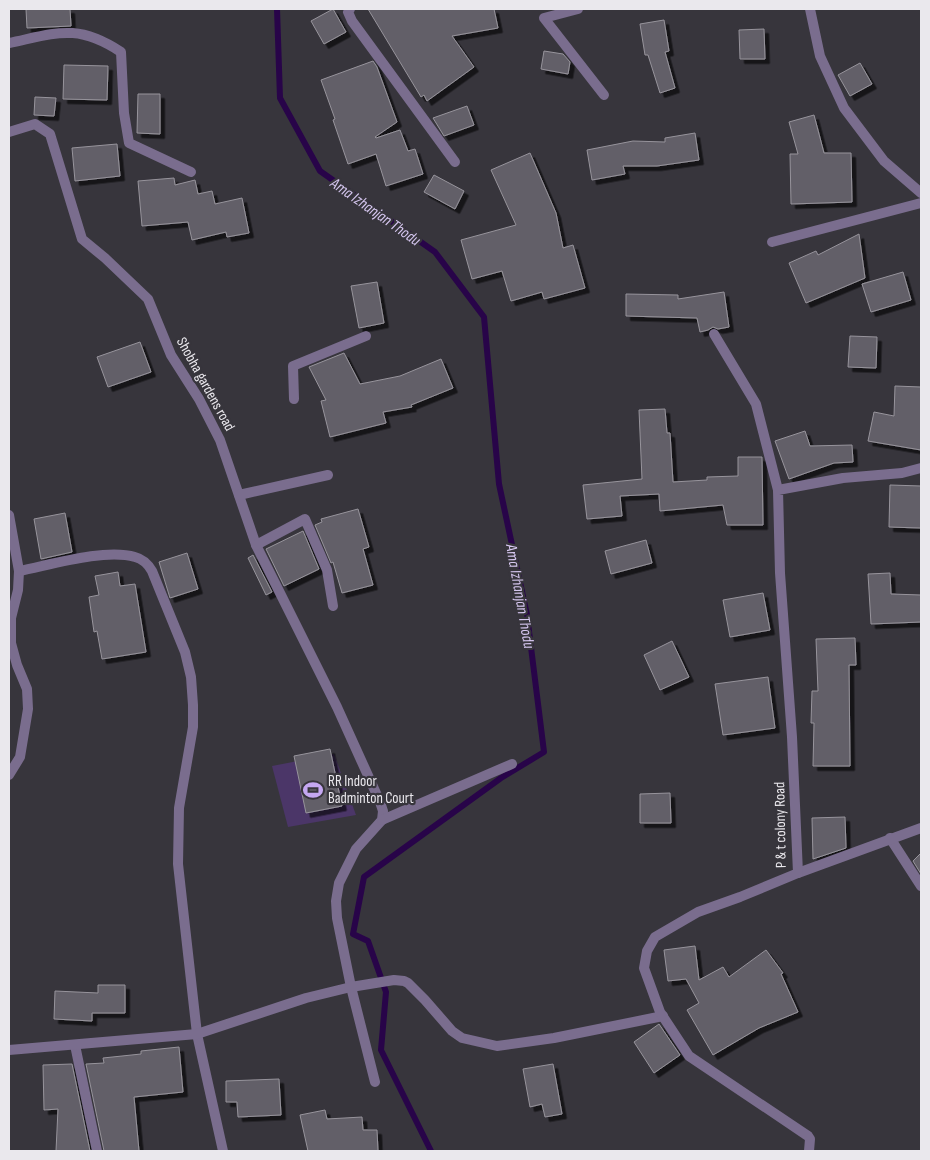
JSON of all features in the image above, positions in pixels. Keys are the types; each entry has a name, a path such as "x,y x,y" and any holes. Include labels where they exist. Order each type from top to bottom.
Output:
{"street":[{"path":"350,9 348,12 352,21 455,162"},
{"path":"578,9 544,18 604,95"},
{"path":"810,9 820,56 844,108 884,161 921,193"},
{"path":"9,43 68,32 89,35 105,41 121,52 124,113 129,143 191,172"},
{"name":"Shobha gardens road","path":"9,132 35,124 50,134 82,239 106,258 148,299 171,355 199,399 220,440 256,545 337,707 380,802 383,811 382,820"},
{"path":"772,242 921,203"},
{"name":"P & t colony Road","path":"714,334 756,404 778,490 780,574 792,737 798,873 698,912 655,937 647,951 644,968 663,1016 689,1056 808,1136 810,1138 810,1151"},
{"path":"294,399 293,366 366,336"},
{"path":"778,490 843,478 902,473 921,468"},
{"path":"239,495 328,475"},
{"path":"9,515 19,571 18,590 11,618 11,643 17,665 27,689 28,709 20,757 9,775"},
{"path":"256,545 305,519 327,570 333,606"},
{"path":"19,571 96,556 123,555 136,557 144,561 152,571 185,652 191,677 193,727 179,808 178,864 197,1034 223,1151"},
{"path":"375,1082 351,987 337,918 338,887 356,849 382,820 512,764"},
{"path":"798,873 921,828"},
{"path":"890,838 921,886"},
{"path":"9,1050 197,1034 306,998 351,987 394,980 408,983 452,1031 462,1038 497,1046 554,1038 663,1016"},
{"path":"75,1045 97,1151"}],"shaded area":[{"name":"RR Indoor Badminton Court","path":"334,754 356,815 288,827 272,766"}],"building":[{"path":"26,9 70,9 71,26 27,28"},
{"path":"333,9 346,32 324,44 311,21"},
{"path":"368,9 494,9 498,28 452,36 474,67 427,101 424,95 421,97"},
{"path":"664,20 669,51 665,52 675,88 660,93 648,55 645,55 640,24"},
{"path":"764,29 765,59 740,59 739,30"},
{"path":"544,51 563,54 570,62 568,74 541,69"},
{"path":"373,61 377,67 397,122 375,137 400,130 408,151 415,149 423,174 386,186 376,154 348,164 321,80"},
{"path":"860,63 872,84 850,96 838,75"},
{"path":"64,65 108,66 107,100 63,99"},
{"path":"138,94 160,94 160,134 137,133"},
{"path":"35,97 56,98 54,116 34,115"},
{"path":"467,106 474,125 444,136 433,118"},
{"path":"814,115 824,153 851,153 852,202 791,204 790,154 798,154 789,122"},
{"path":"695,133 699,160 657,166 623,166 625,174 592,180 587,150 633,141 665,142 665,138"},
{"path":"117,144 120,176 75,181 72,148"},
{"path":"530,153 556,213 563,248 573,245 585,288 544,299 542,292 511,301 502,271 472,279 461,240 516,225 491,170"},
{"path":"434,175 464,191 455,209 424,192"},
{"path":"174,178 175,185 195,180 198,194 212,191 215,204 242,198 249,233 227,237 226,232 192,240 188,222 142,226 138,181"},
{"path":"859,234 865,278 806,303 789,263 816,251 818,255"},
{"path":"903,272 911,300 871,312 862,284"},
{"path":"377,282 384,323 359,328 351,286"},
{"path":"724,292 729,327 718,329 713,327 700,332 697,318 626,316 626,294 678,295 678,299"},
{"path":"850,336 877,337 876,368 848,367"},
{"path":"140,342 151,372 108,387 97,357"},
{"path":"344,353 360,384 400,376 441,359 453,388 411,405 412,407 383,412 386,423 330,437 321,401 326,400 309,367"},
{"path":"895,386 921,387 921,450 868,441 874,412 894,416"},
{"path":"665,409 667,433 670,433 673,482 707,480 707,477 738,476 738,457 762,457 763,525 727,525 723,505 660,511 659,494 620,496 622,516 587,519 583,485 642,479 639,410"},
{"path":"805,431 810,446 852,445 853,462 834,463 789,479 775,441"},
{"path":"890,485 921,486 921,528 889,527"},
{"path":"358,509 369,547 363,549 373,585 342,593 333,562 331,563 315,525 322,522 321,519"},
{"path":"65,513 72,552 41,559 34,519"},
{"path":"303,531 319,569 284,586 266,549"},
{"path":"646,540 652,563 611,574 605,551"},
{"path":"187,553 198,589 170,598 159,562"},
{"path":"253,555 272,592 266,595 248,558"},
{"path":"118,572 120,586 135,584 146,652 102,659 97,631 94,632 89,597 99,595 95,576"},
{"path":"890,573 891,594 921,595 921,622 871,624 868,574"},
{"path":"763,593 770,630 730,637 723,600"},
{"path":"855,638 856,665 849,665 850,766 813,766 814,723 811,723 812,691 818,691 816,639"},
{"path":"672,641 689,677 660,690 644,655"},
{"path":"768,677 775,728 723,735 715,684"},
{"path":"330,749 342,806 306,813 294,756"},
{"path":"670,793 671,823 640,823 640,794"},
{"path":"845,817 846,848 813,859 812,818"},
{"path":"921,853 921,874 913,861"},
{"path":"695,946 699,980 723,967 729,977 766,950 783,973 781,974 798,1012 759,1028 713,1055 687,1010 699,1003 686,979 668,981 664,950"},
{"path":"98,985 125,985 125,1013 92,1013 92,1021 54,1019 55,991 98,993"},
{"path":"659,1024 680,1055 654,1073 634,1042"},
{"path":"179,1047 183,1092 134,1097 139,1151 104,1151 86,1064 104,1063 103,1058 141,1054 141,1051"},
{"path":"72,1064 90,1151 56,1151 58,1109 44,1110 43,1065"},
{"path":"553,1064 562,1114 545,1117 542,1104 530,1107 523,1069"},
{"path":"279,1079 281,1115 238,1117 237,1102 226,1102 226,1081"},
{"path":"325,1110 327,1119 362,1117 363,1130 377,1130 378,1151 308,1151 300,1115"}],"waterway":[{"name":"Ama Izhanjan Thodu","path":"277,9 280,98 320,171 435,252 484,317 499,484 527,615 544,752 501,778 364,877 353,934 368,941 386,992 381,1050 431,1151"}],"place":[{"name":"RR Indoor Badminton Court","path":"313,790"}]}
